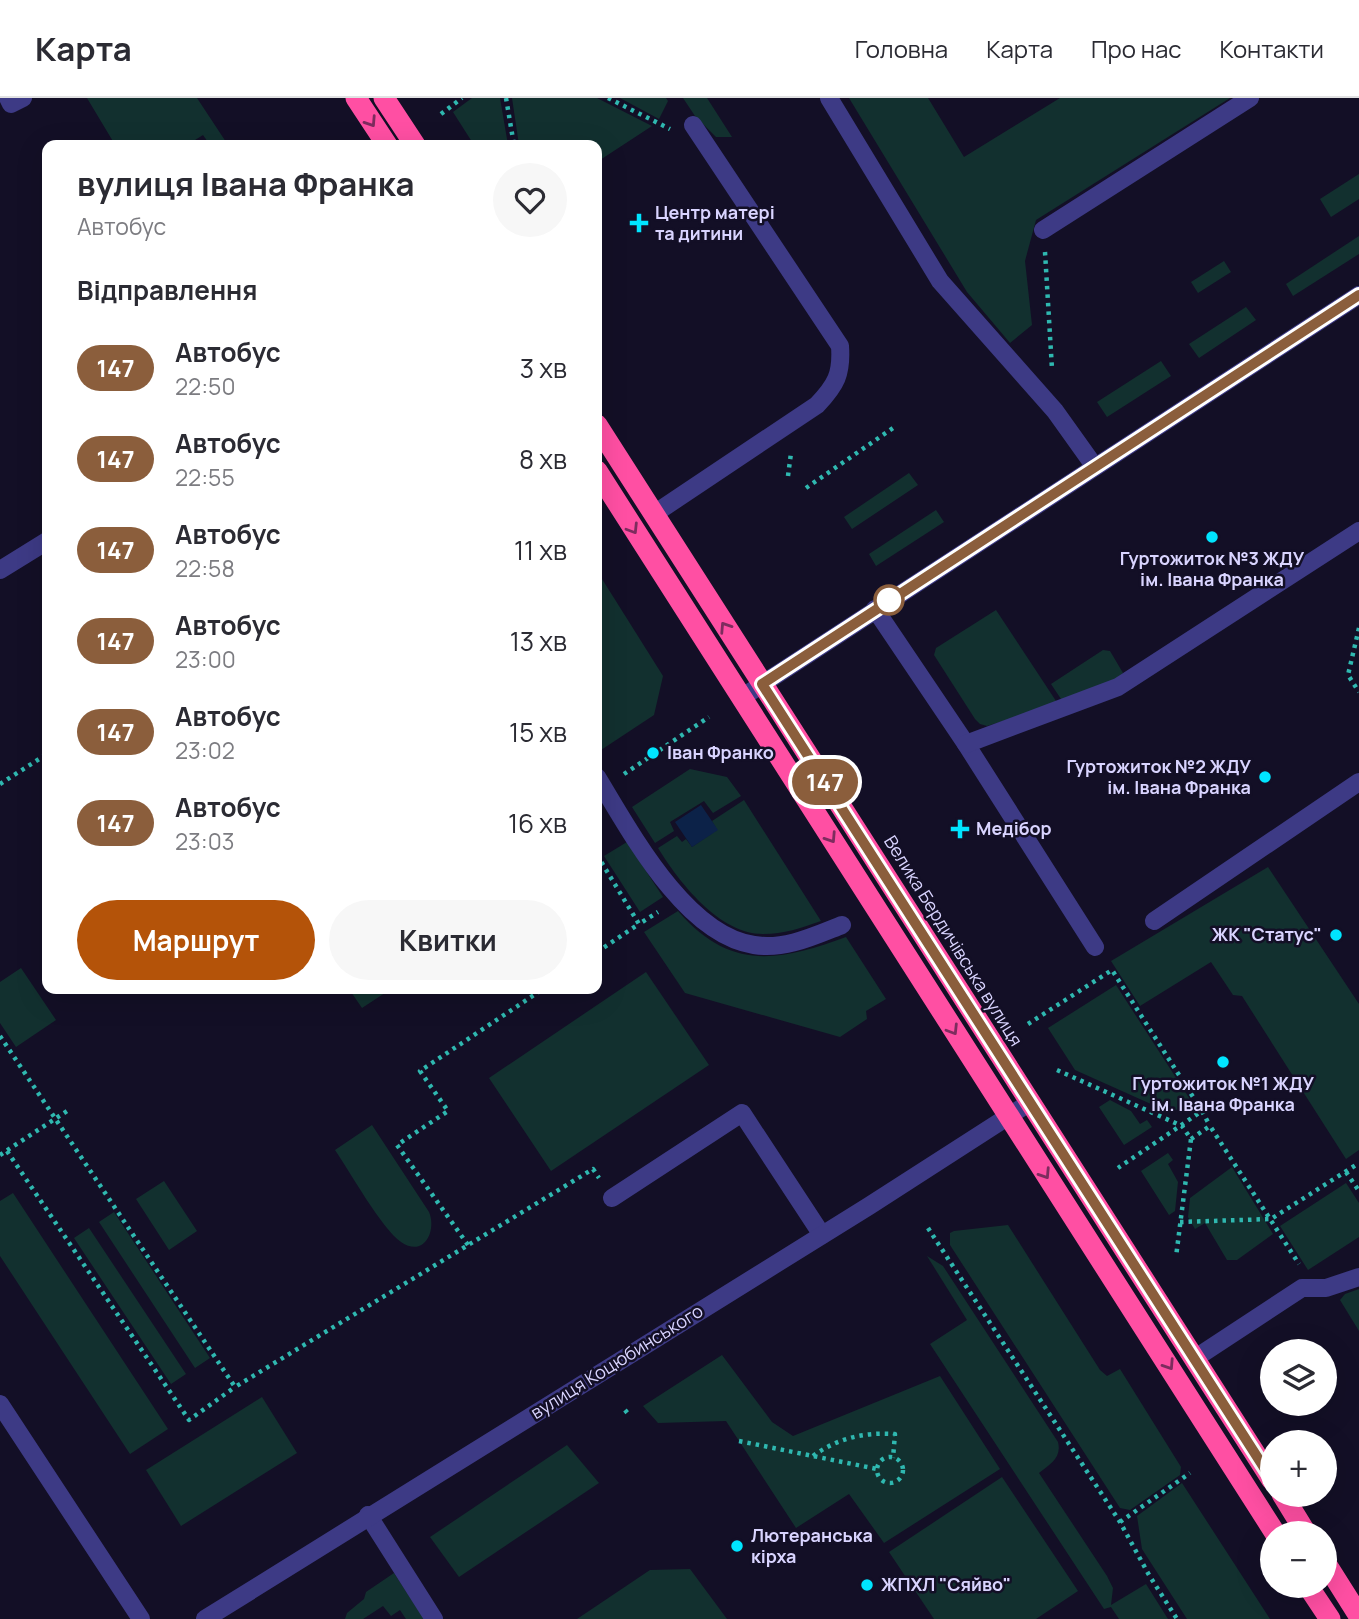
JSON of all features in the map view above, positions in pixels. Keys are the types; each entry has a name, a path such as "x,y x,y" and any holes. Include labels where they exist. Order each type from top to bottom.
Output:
{"highway":[{"path":"356,98 384,140"},
{"path":"384,98 412,140"},
{"name":"Велика Бердичівська вулиця","path":"602,433 1260,1461"},
{"path":"602,479 1267,1521"},
{"path":"1337,1581 1359,1616"},
{"path":"1316,1598 1330,1619"}],"street":[{"path":"8,98 12,104 23,98"},
{"path":"829,98 940,281 1055,411 1094,467"},
{"path":"1043,230 1250,98"},
{"path":"654,514 817,405 832,388 841,367 840,346 686,125"},
{"path":"741,698 1359,295"},
{"path":"966,744 1118,687 1359,531"},
{"path":"0,570 42,544"},
{"path":"875,609 966,744 1095,947"},
{"path":"1154,921 1359,782"},
{"path":"602,785 637,841 679,898 693,913 727,937 755,946 784,945 842,925"},
{"name":"вулиця Коцюбинського","path":"205,1619 1029,1103"},
{"path":"612,1198 743,1112 822,1235"},
{"path":"1194,1359 1302,1288 1326,1288 1359,1277"},
{"path":"0,1404 141,1619"},
{"path":"368,1516 434,1619"}],"path":[{"path":"441,114 462,98"},
{"path":"506,98 513,140"},
{"path":"608,98 670,130 686,125"},
{"path":"1043,230 1055,411"},
{"path":"806,488 893,428"},
{"path":"1359,628 1348,676 1359,692"},
{"path":"602,781 709,717"},
{"path":"0,784 42,757"},
{"path":"602,863 639,924"},
{"path":"602,949 679,898"},
{"path":"1028,1024 1112,970 1315,1288"},
{"path":"468,1245 397,1144 448,1111 420,1071 535,994"},
{"path":"0,1036 235,1387"},
{"path":"1057,1070 1182,1126 1191,1139 1176,1257"},
{"path":"0,1155 67,1111"},
{"path":"1118,1168 1202,1111"},
{"path":"1191,1139 1210,1126"},
{"path":"7,1151 189,1420 235,1387 593,1168 612,1198"},
{"path":"1180,1222 1271,1219 1359,1163"},
{"path":"1346,1172 1359,1191"},
{"path":"928,1228 1120,1522 1177,1619"},
{"path":"813,1456 841,1440 876,1433 895,1434 893,1458"},
{"path":"739,1441 877,1469"},
{"path":"884,1458 893,1458 902,1467 902,1476 896,1482 888,1483 881,1480 877,1469 884,1458"},
{"path":"1120,1522 1190,1473"}],"green space":[{"path":"87,98 197,98 225,140 206,140 203,135 195,140 112,140"},
{"path":"472,98 500,98 507,140 471,140 453,112"},
{"path":"512,98 597,98 652,126 602,159 602,140 518,140"},
{"path":"620,98 666,98 668,101 659,119"},
{"path":"683,98 707,98 732,137 716,137 695,116"},
{"path":"849,98 928,98 964,157 1060,98 1230,98 1036,220 1025,261 1032,325 1010,343 967,292"},
{"path":"1359,174 1359,199 1331,217 1320,199"},
{"path":"1359,236 1359,254 1293,296 1286,284"},
{"path":"1224,261 1231,272 1198,293 1191,282"},
{"path":"1246,307 1256,320 1199,358 1189,344"},
{"path":"1161,361 1171,376 1107,417 1097,402"},
{"path":"909,473 918,485 852,529 844,517"},
{"path":"936,510 944,522 876,566 869,554"},
{"path":"602,579 663,676 654,715 602,749"},
{"path":"996,610 1058,704 987,726 975,719 934,655 936,648"},
{"path":"1103,650 1110,651 1123,673 1113,681 1063,702 1051,684"},
{"path":"690,769 727,777 741,796 713,813 704,801 670,822 674,831 655,843 632,807"},
{"path":"744,800 821,921 771,934 747,932 731,925 702,904 677,876 658,848 677,836 682,842 686,839 692,847 717,830 712,821"},
{"path":"627,842 663,897 640,912 604,856"},
{"path":"1268,867 1359,1004 1359,1150 1346,1159 1242,996 1233,995 1211,962 1140,1006 1111,961"},
{"path":"678,911 697,930 717,944 756,956 798,952 846,937 886,999 866,1011 867,1019 840,1037 685,993 644,932"},
{"path":"21,968 56,1020 16,1047 0,1023 0,982"},
{"path":"646,972 709,1065 551,1171 489,1078"},
{"path":"1116,985 1191,1101 1171,1113 1075,1070 1048,1028"},
{"path":"352,994 383,994 362,1008"},
{"path":"1110,1100 1131,1111 1140,1124 1147,1120 1152,1127 1124,1145 1099,1107"},
{"path":"372,1125 429,1212 430,1234 422,1245 409,1246 393,1235 335,1150"},
{"path":"1168,1153 1173,1160 1168,1164 1178,1182 1175,1211 1169,1215 1141,1171"},
{"path":"1232,1167 1273,1234 1237,1260 1227,1260 1205,1223 1195,1229 1188,1217 1190,1198"},
{"path":"164,1181 197,1231 169,1250 136,1199"},
{"path":"1346,1183 1359,1203 1359,1237 1308,1270 1280,1226"},
{"path":"13,1193 168,1429 130,1454 0,1256 0,1201"},
{"path":"114,1212 210,1358 195,1368 99,1222"},
{"path":"1008,1225 1100,1370 1107,1376 1120,1369 1181,1467 1180,1475 1130,1510 1120,1508 950,1245 950,1233 954,1231"},
{"path":"89,1228 186,1374 171,1384 74,1238"},
{"path":"927,1256 943,1266 1058,1442 1057,1456 1039,1473 1107,1576 1113,1588 1111,1605 1146,1584 1168,1619 1119,1619 1111,1607 1104,1609 930,1344 967,1320"},
{"path":"1359,1289 1359,1331 1340,1300 1345,1294"},
{"path":"722,1355 772,1422 793,1436 940,1376 1000,1469 884,1543 849,1494 796,1528 726,1421 658,1423 643,1406"},
{"path":"262,1397 297,1453 181,1526 146,1470"},
{"path":"567,1445 599,1483 459,1577 430,1537"},
{"path":"1002,1477 1078,1591 1036,1619 934,1619 889,1552"},
{"path":"1182,1483 1270,1619 1187,1619 1142,1549 1137,1516"},
{"path":"690,1569 727,1619 577,1619 650,1570"},
{"path":"394,1573 424,1619 406,1619 400,1610 391,1616 383,1606 363,1619 345,1619 347,1613 364,1599 366,1592"}],"water":[{"path":"701,805 718,830 692,847 675,822"}],"bus line":[{"name":"147","path":"1260,1461 762,684 1359,295"}],"place":[{"name":"Центр матері та дитини","path":"639,223"},
{"name":"Гуртожиток №3 ЖДУ ім. Івана Франка","path":"1212,537"},
{"name":"Іван Франко","path":"653,753"},
{"name":"Гуртожиток №2 ЖДУ ім. Івана Франка","path":"1265,777"},
{"name":"Медібор","path":"960,829"},
{"name":"ЖК \"Статус\"","path":"1336,935"},
{"name":"Гуртожиток №1 ЖДУ ім. Івана Франка","path":"1223,1062"},
{"name":"Лютеранська кірха","path":"737,1546"},
{"name":"ЖПХЛ \"Сяйво\"","path":"867,1585"}]}
